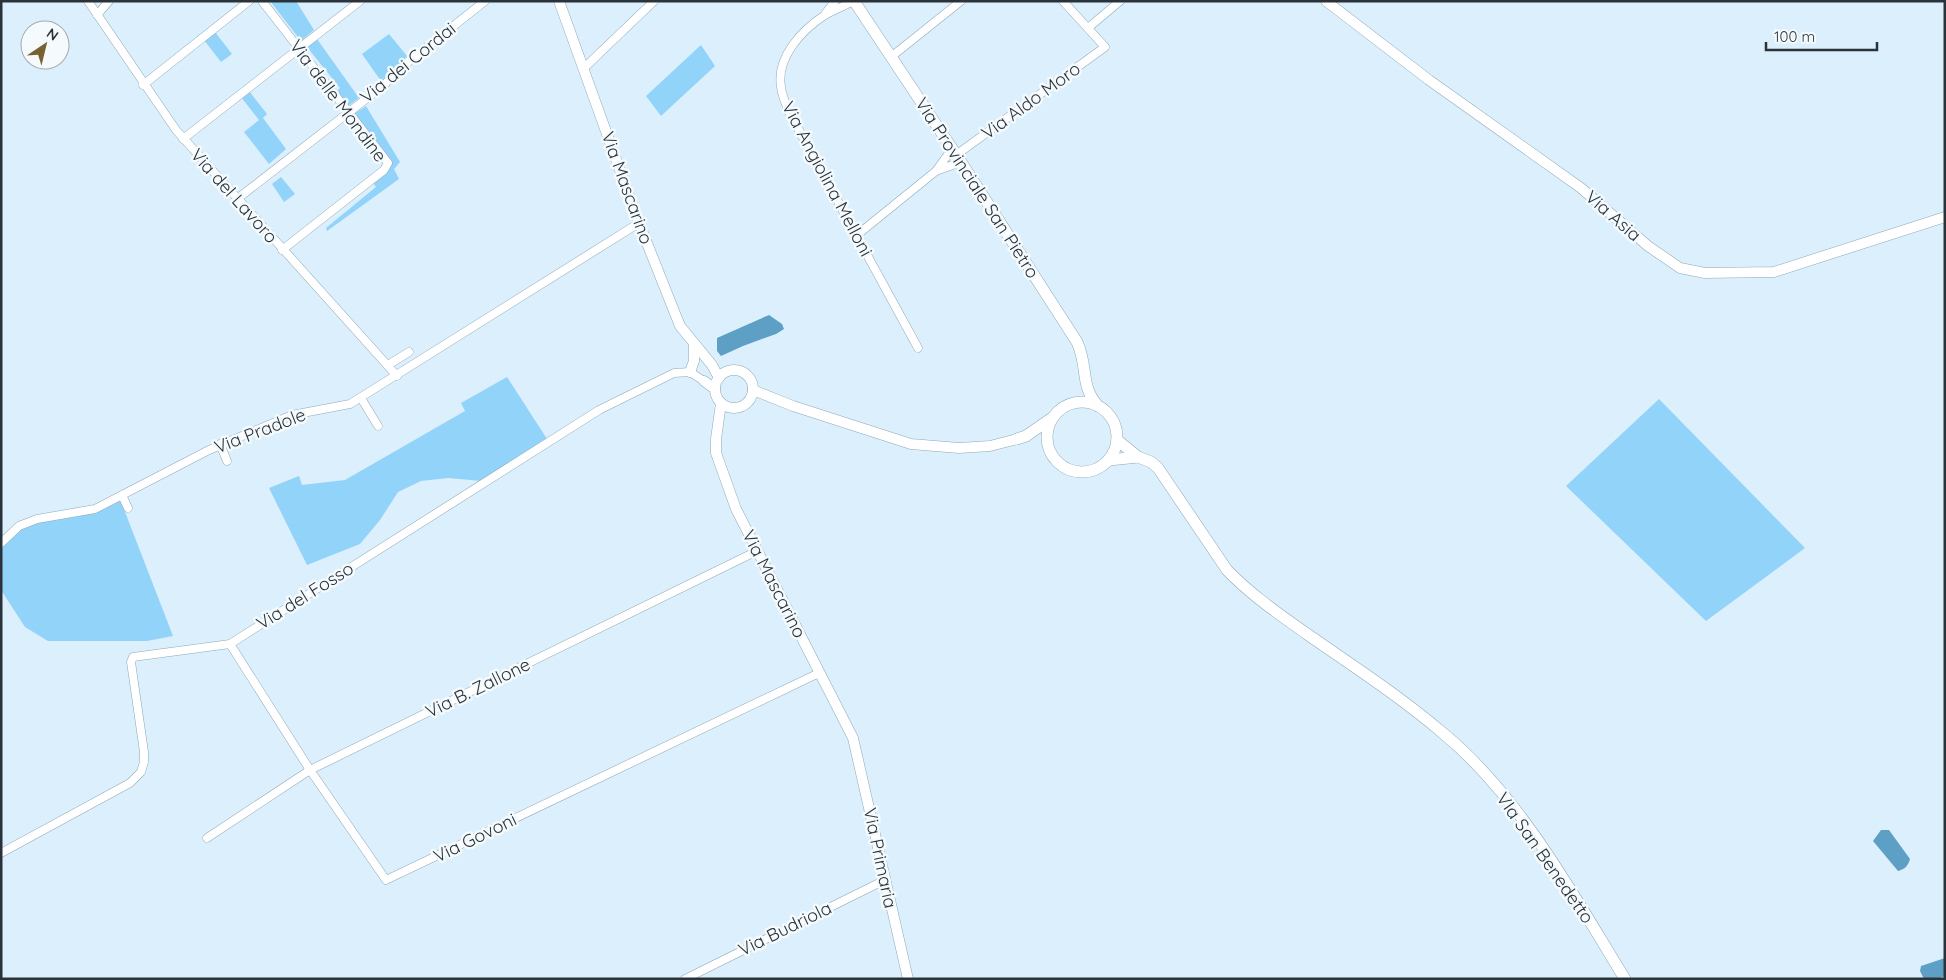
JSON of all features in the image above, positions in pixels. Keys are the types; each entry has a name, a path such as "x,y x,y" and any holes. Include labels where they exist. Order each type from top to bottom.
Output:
{"main road":[{"name":"Via Provinciale San Pietro","path":"853,1 957,155 1077,342 1084,358 1085,381"},
{"path":"1072,403 1085,381"},
{"path":"1053,417 1048,429 1048,446 1059,464 1073,472 1082,473 1093,471 1110,460 1117,440 1115,425 1111,417 1090,396 1085,381"},
{"path":"1017,439 1026,436 1072,403 1083,402 1098,406"},
{"path":"1017,439 1048,446"},
{"path":"1117,440 1138,457"},
{"path":"1110,460 1138,457"},
{"name":"VIa San Benedetto","path":"1138,457 1151,462 1158,468 1227,570 1241,585 1412,708 1463,751 1506,799 1550,859 1625,979"}],"street":[{"name":"Via del Lavoro","path":"88,1 143,84 183,139 397,376"},
{"path":"97,15 109,1"},
{"path":"143,84 249,1"},
{"name":"Via delle Mondine","path":"262,1 386,159 388,165 282,250"},
{"path":"183,139 360,1"},
{"name":"Via dei Cordai","path":"237,199 384,85 403,66 485,1"},
{"name":"Via Mascarino","path":"559,1 639,223 680,326 712,365 719,380"},
{"path":"583,69 654,1"},
{"name":"Via Angiolina Melloni","path":"825,15 835,1"},
{"name":"Via Angiolina Melloni","path":"853,1 825,15 800,36 790,49 781,73 780,86 789,112 918,348"},
{"path":"891,57 960,1"},
{"path":"1063,1 1088,28 1120,1"},
{"name":"Via Asia","path":"1326,1 1429,80 1581,188 1648,246 1680,268 1705,273 1774,272 1945,217"},
{"name":"Via Aldo Moro","path":"957,155 1105,47 1088,28"},
{"path":"857,235 957,155"},
{"path":"936,171 957,155"},
{"name":"Via Pradole","path":"1,543 19,526 37,519 96,509 220,444 292,415 350,404 639,223"},
{"path":"694,344 694,361 690,372 704,381 719,380 736,370 742,371 751,379 752,394 742,406 726,405 717,398 719,380"},
{"path":"388,365 409,352"},
{"name":"Via del Fosso","path":"1,853 130,783 141,772 144,752 131,662 133,658 230,644 598,410 674,373 690,372"},
{"path":"752,394 911,444 959,448 990,446 1017,439"},
{"path":"361,398 378,426"},
{"name":"Via Mascarino","path":"726,405 718,423 716,453 723,476 736,509 853,738"},
{"path":"220,444 227,461"},
{"path":"122,495 128,508"},
{"name":"Via B. Zallone","path":"207,838 310,770 757,551"},
{"name":"Via Govoni","path":"230,644 310,770 386,880 819,673"},
{"name":"Via Primaria","path":"853,738 908,979"},
{"name":"Via Budriola","path":"685,979 886,880"}],"shaded area":[{"path":"270,1 296,1 314,30 301,41"},
{"path":"215,32 232,54 221,62 204,40"},
{"path":"389,34 407,56 381,81 362,54"},
{"path":"317,39 359,98 348,106 336,92 340,88 307,47"},
{"path":"701,45 715,66 661,116 646,96"},
{"path":"249,91 267,114 263,118 286,149 269,164 244,132 259,120 241,97"},
{"path":"366,106 400,162 394,169 399,179 327,231 326,228 376,187 373,183 380,178 389,166 388,157 354,114"},
{"path":"281,177 295,194 284,202 272,184"},
{"path":"769,315 782,324 784,329 721,356 717,351 717,338"},
{"path":"507,377 547,439 482,481 448,478 421,481 398,492 380,520 360,544 307,565 269,488 299,476 302,485 345,480 465,411 461,403"},
{"path":"1659,399 1805,548 1706,621 1566,486"},
{"path":"120,499 173,636 147,641 48,641 25,627 1,590 1,547 20,530 39,522"},
{"path":"1881,830 1889,830 1910,859 1903,869 1898,871 1873,841"},
{"path":"1945,958 1945,976 1938,979 1924,979 1920,971 1921,966"}]}
